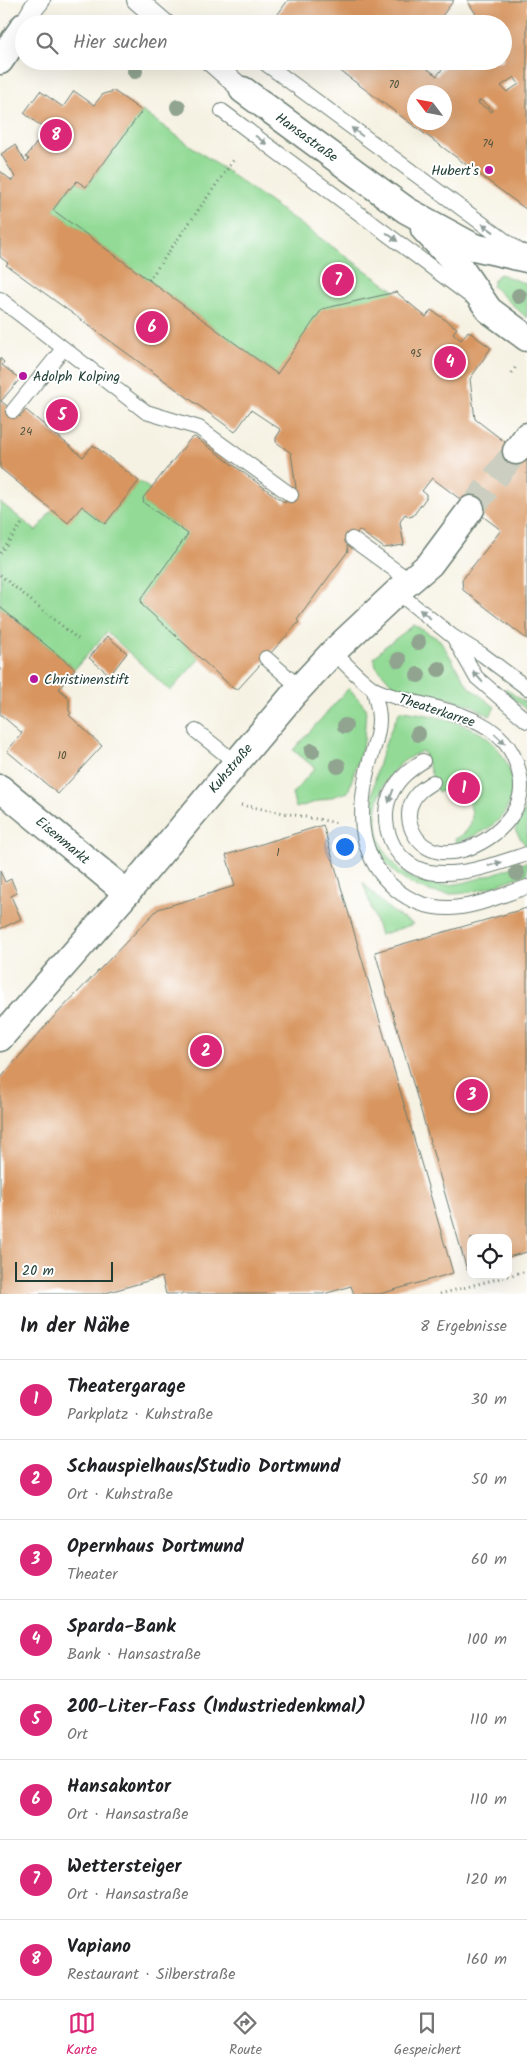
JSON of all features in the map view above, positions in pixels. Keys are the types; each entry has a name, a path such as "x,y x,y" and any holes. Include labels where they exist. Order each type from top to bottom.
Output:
{"street":[{"path":"30,15 40,0"},
{"path":"137,0 154,15"},
{"path":"0,61 15,39"},
{"name":"Hansastraße","path":"220,70 243,90 406,210 474,247 527,258"},
{"name":"Hansastraße","path":"406,210 459,266 489,310 527,338"},
{"name":"Kuhstraße","path":"0,1038 127,893 235,762 300,688 333,652 430,564 471,509"},
{"name":"Eisenmarkt","path":"0,788 127,893"}],"lane":[{"path":"274,70 527,258"},
{"path":"222,111 489,310"},
{"path":"0,299 146,412 199,428 291,495"},
{"path":"14,411 64,349"},
{"path":"352,539 452,636 483,655 527,688"},
{"path":"452,636 476,677 527,720"},
{"name":"Theaterkarree","path":"333,652 374,690 448,710 468,718 501,738 514,756 521,779 521,795 510,819 489,838 457,852 437,851 428,848 418,840 409,820 412,802 419,791 433,782"},
{"path":"266,658 300,688"},
{"name":"Theaterkarree","path":"374,690 379,720 365,780 362,822 364,839 370,856 380,873 404,897 438,908 470,905 527,887"},
{"path":"196,731 235,762"},
{"path":"423,761 407,772 392,790 386,814 386,830 395,849 410,864 428,872 462,872 527,854"}],"path":[{"path":"149,280 235,158"},
{"path":"0,553 24,521"},
{"path":"0,575 78,639"},
{"path":"238,804 323,819 345,827"},
{"path":"440,1294 527,1271"}],"green space":[{"path":"142,111 396,292 277,374 53,210 69,188 77,181 86,187"},
{"path":"500,274 527,284 527,318 492,286 495,278"},
{"path":"139,481 150,489 144,503 188,534 141,599 142,605 200,658 170,691 107,632 75,669 0,607 0,502 36,531 52,510 82,506 105,524"},
{"path":"414,625 440,640 468,686 495,707 490,716 473,706 444,697 412,695 397,690 376,666 374,658 383,648"},
{"path":"349,688 366,708 364,741 348,792 296,808 292,794 315,768 293,750"},
{"path":"506,689 527,704 527,710 505,692"},
{"path":"400,711 434,716 479,732 504,757 509,769 512,792 509,804 494,824 481,833 456,843 455,839 465,833 470,825 471,807 466,799 459,794 449,791 438,792 423,751 401,764 386,782 378,803 377,826 383,847 395,865 414,879 438,885 471,881 527,862 527,874 479,890 449,894 420,888 394,872 380,854 373,831 372,807 375,781 381,756"},
{"path":"527,806 527,848 515,830"},
{"path":"363,882 386,906 414,924 380,935"}],"building":[{"path":"288,0 454,0 443,15 277,15"},
{"path":"467,0 527,0 527,210 420,130 452,130 452,85 407,85 407,121 339,70 429,70 437,76 441,70 512,70 512,15 475,15","holes":["514,77 519,84 507,92 501,86","480,100 493,110 492,112 478,103"]},
{"path":"40,91 63,107 74,91 94,105 103,94 114,91 142,111 86,187 77,181 69,188 53,210 277,374 322,309 396,292 426,317 431,310 457,328 453,333 461,340 468,331 491,348 470,379 475,419 527,459 527,639 463,590 462,580 501,530 432,478 422,491 426,494 426,498 413,516 409,517 405,514 400,522 404,545 384,548 359,530 347,546 348,551 297,620 299,622 238,689 234,689 142,605 141,599 188,534 144,503 143,498 191,438 195,437 285,503 296,488 291,453 276,442 276,438 281,430 251,410 235,432 6,265 8,263 0,257 0,171 12,181 15,177 1,154 15,145 26,162 29,159 26,157 46,130 24,113"},
{"path":"0,358 4,362 2,365 20,379 1,401 20,417 26,410 83,457 93,445 139,481 105,524 82,506 68,523 0,468"},
{"name":"Christinenstift","path":"0,607 75,669 59,689 69,698 69,711 71,713 69,715 102,746 58,794 7,751 22,733 0,714"},
{"path":"107,636 127,653 110,675 89,658"},
{"path":"323,825 453,1273 380,1294 354,1294 351,1286 324,1294 166,1294 162,1277 102,1294 0,1294 0,1079 47,1024 158,909 235,886 226,855"},
{"path":"0,871 5,882 11,879 17,893 11,896 21,919 0,929"},
{"path":"527,908 527,1252 512,1256 512,1234 467,1234 467,1270 375,952"}],"tunnel":[{"path":"471,509 516,451"}],"place":[{"name":"Vapiano","path":"56,135"},
{"name":"Hubert's","path":"489,170"},
{"name":"Wettersteiger","path":"338,280"},
{"name":"Hansakontor","path":"152,327"},
{"name":"Sparda-Bank","path":"450,362"},
{"name":"Adolph Kolping","path":"23,376"},
{"name":"200-Liter-Fass (Industriedenkmal)","path":"62,415"},
{"name":"Christinenstift","path":"34,679"},
{"name":"Theatergarage","path":"464,788"},
{"name":"Schauspielhaus/Studio Dortmund","path":"206,1051"},
{"name":"Opernhaus Dortmund","path":"472,1095"}]}
